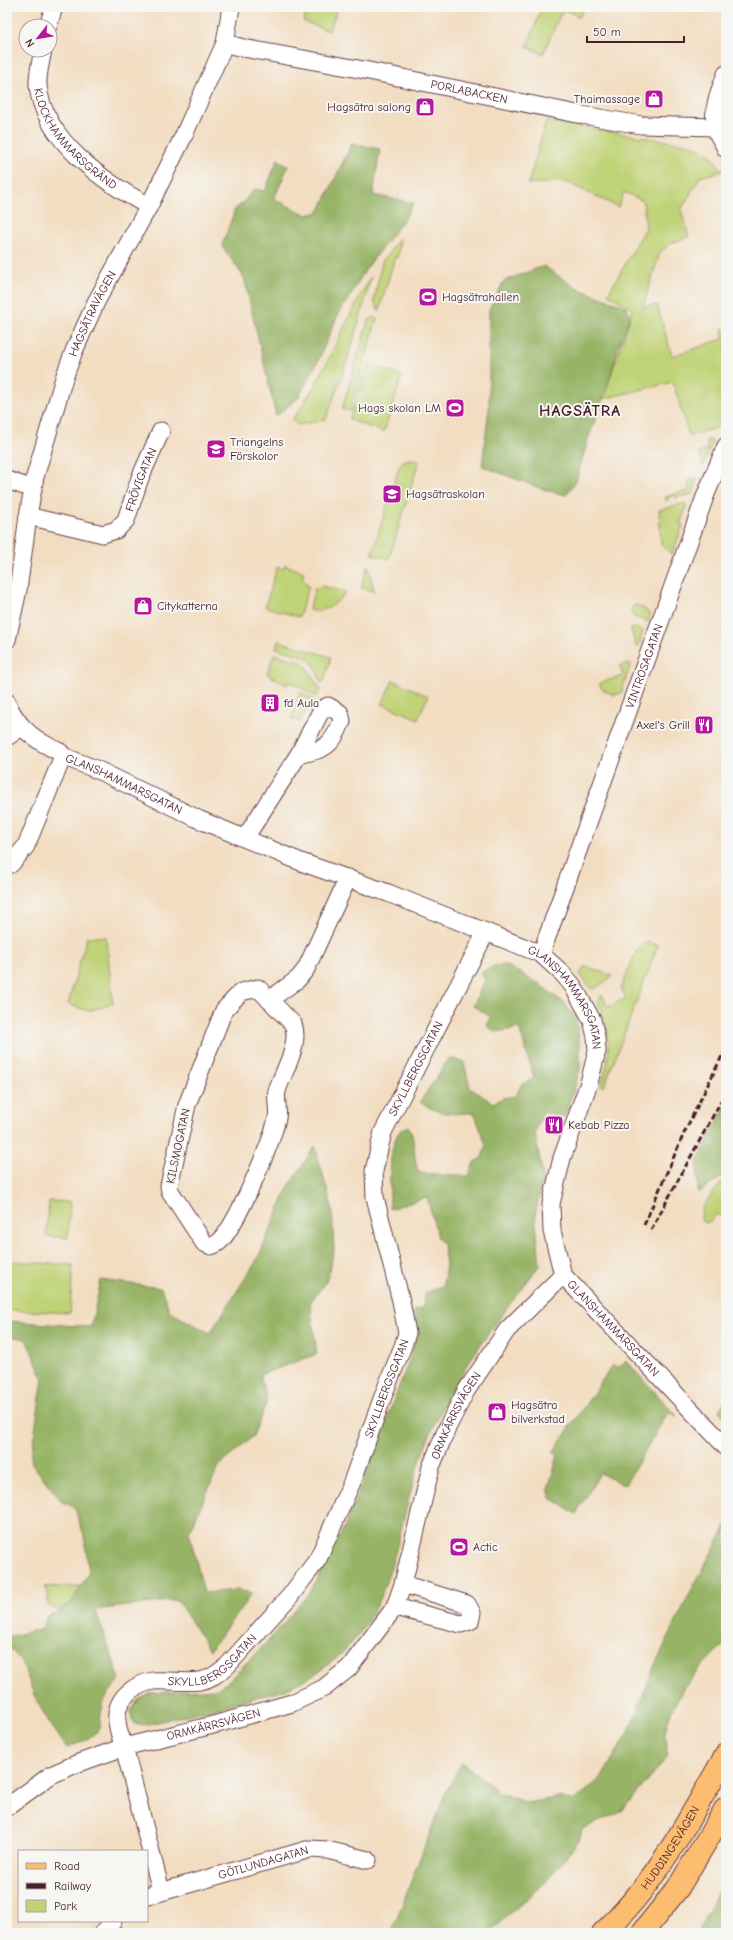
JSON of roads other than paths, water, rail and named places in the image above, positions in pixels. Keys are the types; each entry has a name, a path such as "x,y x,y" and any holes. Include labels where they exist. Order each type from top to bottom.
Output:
{"main road":[{"path":"696,1805 726,1738"},
{"name":"HUDDINGEVÄGEN","path":"603,1933 619,1918 656,1872 726,1755"},
{"path":"642,1933 678,1888 726,1808"}],"street":[{"path":"51,18 54,7"},
{"name":"HAGSÄTRAVÄGEN","path":"7,640 18,590 33,489 55,405 74,351 96,302 149,206 184,136 225,43 232,7"},
{"name":"PORLABACKEN","path":"225,43 243,48 364,70 582,115 641,125 715,127"},
{"name":"KLOCKHAMMARSGRÄND","path":"42,58 38,85 42,108 53,126 69,146 92,170 123,192 149,206"},
{"path":"726,74 718,96 715,127 726,149"},
{"name":"FRÖVIGATAN","path":"28,516 103,534 116,530 126,520 140,478 161,431"},
{"name":"VINTROSAGATAN","path":"541,954 607,766 630,708 706,494 726,446"},
{"path":"7,480 33,489"},
{"path":"7,737 14,715"},
{"name":"GLANSHAMMARSGATAN","path":"14,715 32,737 60,752 63,756 100,771 198,818 301,862 348,878 541,954 573,986 592,1020 596,1037 597,1051 589,1083 562,1158 551,1204 552,1231 563,1275 726,1447"},
{"path":"245,838 298,754"},
{"path":"11,864 26,846 63,756"},
{"path":"269,1000 298,979 306,969 348,878"},
{"name":"SKYLLBERGSGATAN","path":"124,1747 116,1722 118,1706 124,1695 137,1687 151,1682 200,1680 215,1676 290,1596 318,1559 334,1525 352,1482 407,1333 401,1301 374,1197 374,1171 383,1132 486,932"},
{"name":"KILSMOGATAN","path":"258,988 269,1000 293,1024 295,1028 293,1047 276,1093 277,1117 262,1158 238,1214 219,1242 211,1246 204,1243 170,1191 169,1186 176,1148 187,1105 224,1010 241,992 258,988"},
{"name":"ORMKÄRRSVÄGEN","path":"7,1807 51,1775 76,1764 124,1747 217,1724 292,1703 324,1688 349,1668 395,1607 403,1584 431,1467 448,1426 466,1390 507,1330 563,1275"},
{"path":"395,1607 461,1624 470,1621 472,1613 467,1604 403,1584"},
{"name":"GÖTLUNDAGATAN","path":"124,1747 145,1850"},
{"name":"GÖTLUNDAGATAN","path":"148,1865 154,1894 310,1849 327,1850 368,1860"},
{"path":"104,1933 112,1922"}],"railway":[{"path":"644,1225 685,1131 726,1048"},
{"path":"651,1230 726,1092"}],"place":[{"name":"Thaimassage","path":"654,99"},
{"name":"Hagsätra salong","path":"425,107"},
{"name":"Hagsätrahallen","path":"428,297"},
{"name":"Hags skolan LM","path":"455,408"},
{"name":"Triangelns Förskolor","path":"216,449"},
{"name":"Hagsätraskolan","path":"392,494"},
{"name":"Citykatterna","path":"143,606"},
{"name":"fd Aula","path":"270,703"},
{"name":"Axel's Grill","path":"704,725"},
{"name":"Kebab Pizza","path":"554,1125"},
{"name":"Hagsätra bilverkstad","path":"497,1412"},
{"name":"Actic","path":"459,1547"}],"district":[{"name":"HAGSÄTRA","path":"580,410"}]}
